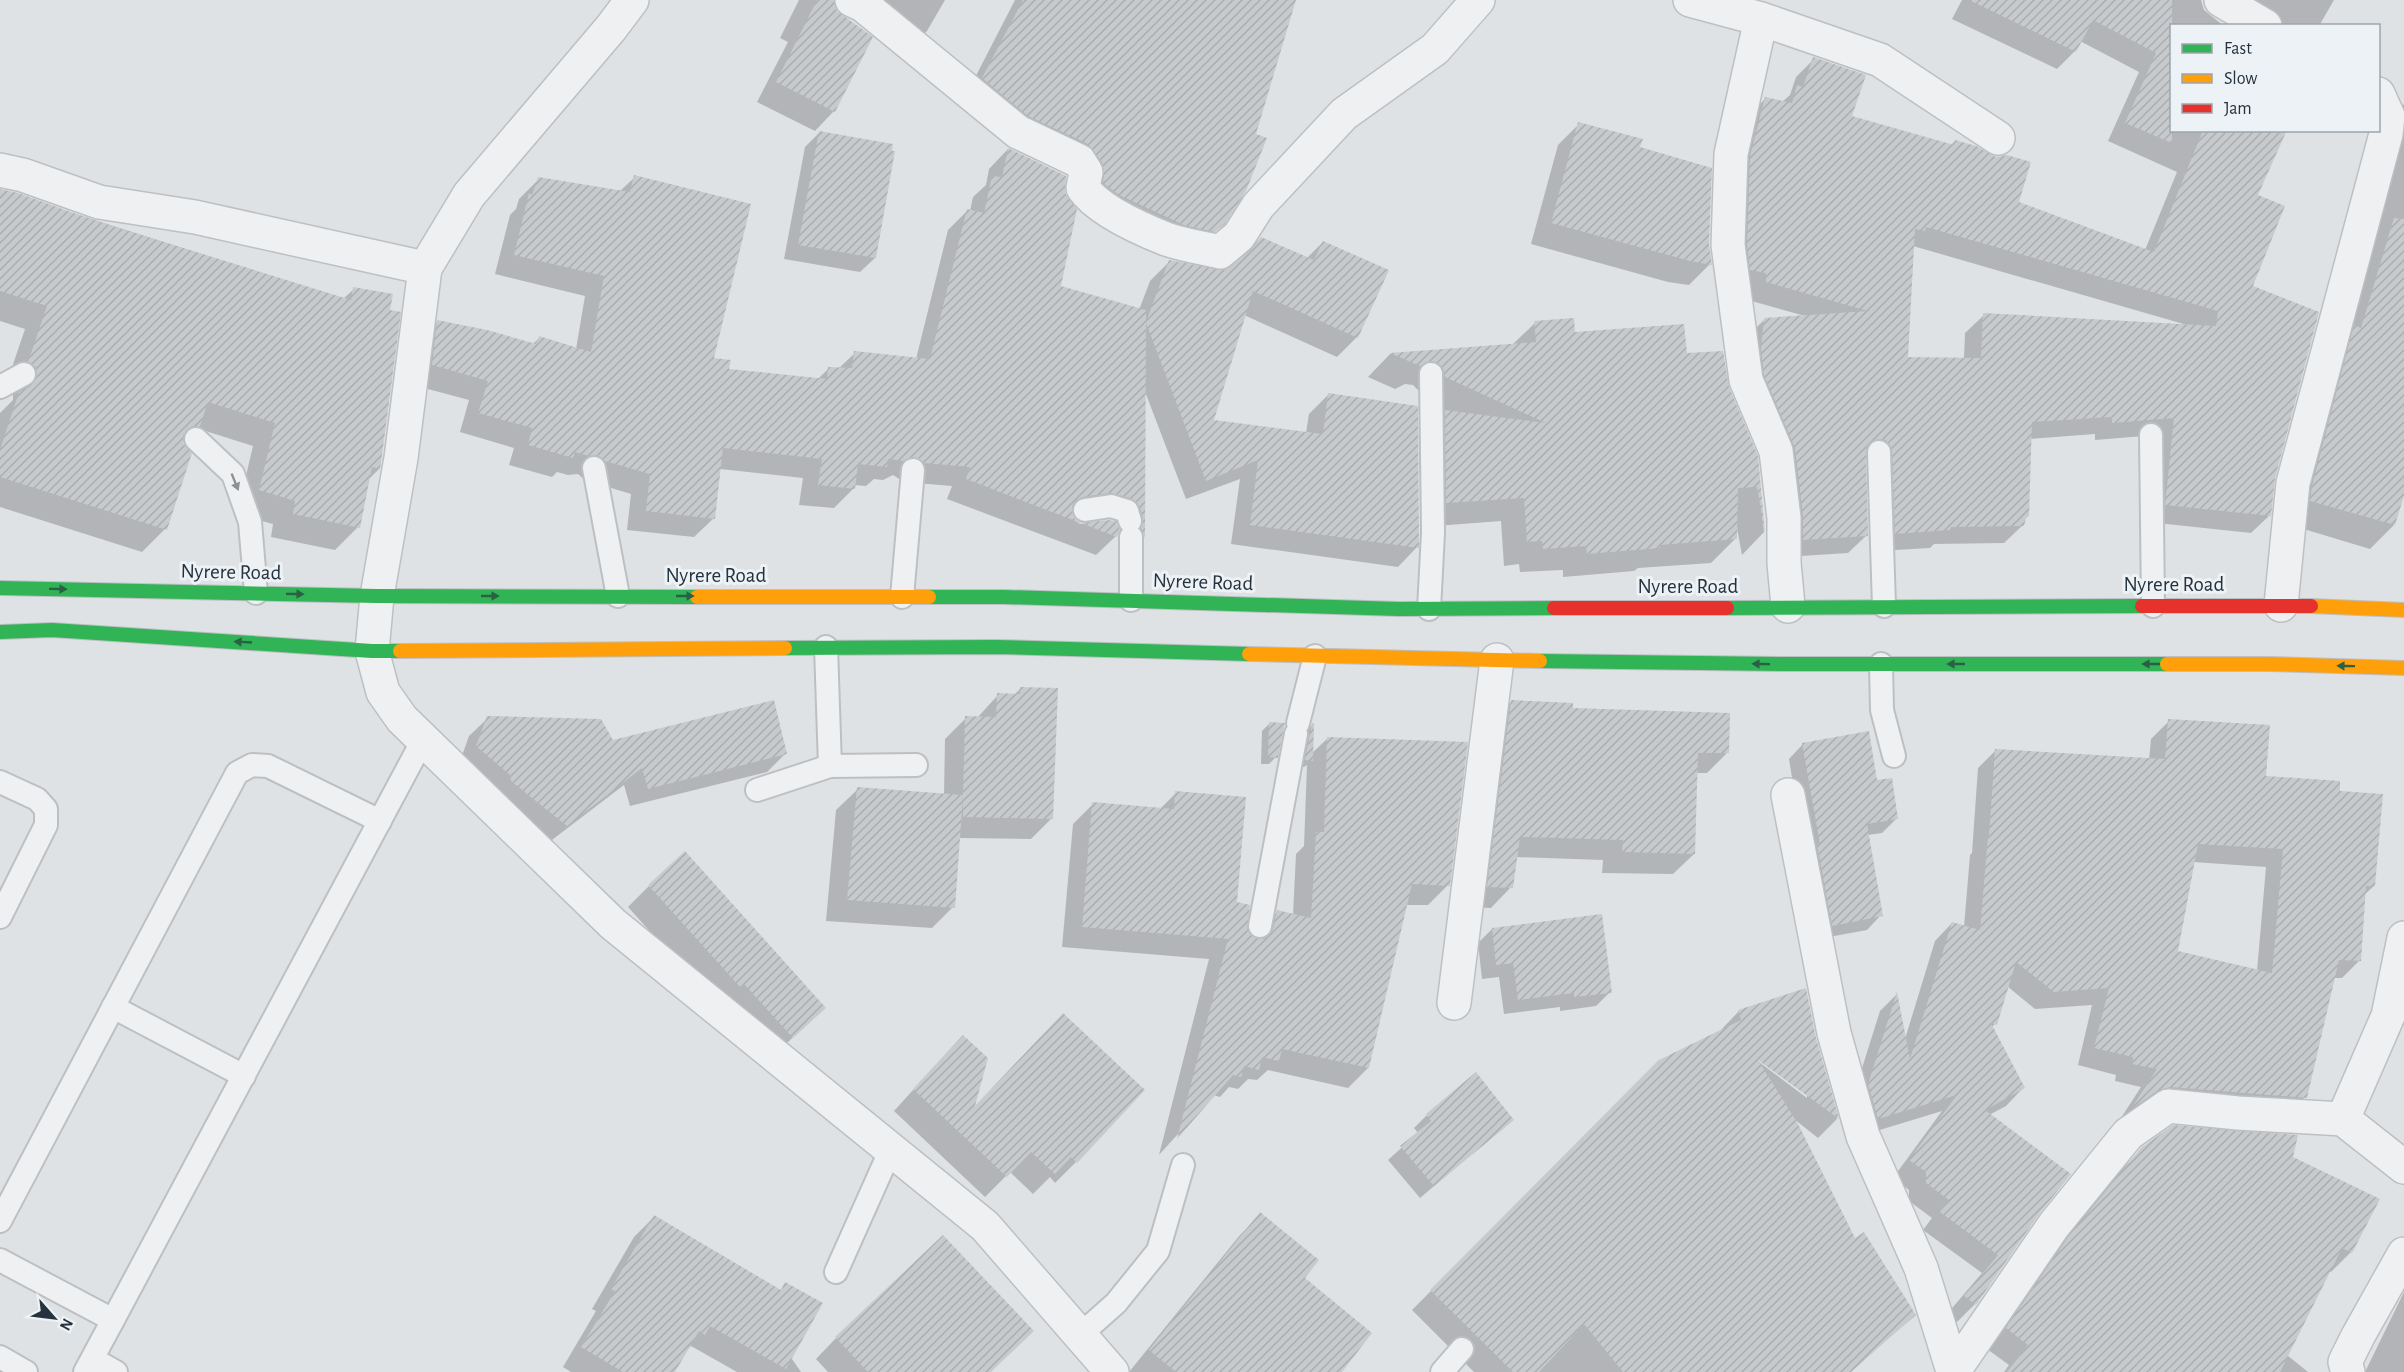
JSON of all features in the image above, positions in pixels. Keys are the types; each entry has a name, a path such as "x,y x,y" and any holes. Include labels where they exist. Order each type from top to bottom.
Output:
{"main road":[{"name":"Nyrere Road","path":"0,588 377,596 1131,600 1398,614 1429,609 1788,606 2281,605 2404,610"},
{"path":"0,632 52,630 358,649 996,647 1315,656 1395,653 1497,660 1881,664 2268,664 2404,668"}],"street":[{"path":"632,0 611,28 469,195 425,268 401,458 377,596 358,649 402,719 613,924 985,1226 1112,1372"},
{"path":"852,0 864,5 1018,132 1079,161 1086,172 1083,189 1112,213 1167,239 1220,252 1239,236 1258,206 1344,114 1436,49 1478,0"},
{"path":"1690,0 1761,19 1880,60 1998,138"},
{"path":"2222,0 2262,24"},
{"path":"1761,19 1731,154 1728,245 1746,380 1776,451 1784,518 1784,563 1788,606"},
{"path":"2281,605 2293,483 2386,134 2388,116 2380,96"},
{"path":"0,170 23,174 99,202 195,217 425,268"},
{"path":"1454,1003 1497,660"},
{"path":"1788,795 1837,1045 1863,1136 1921,1268 1953,1371"},
{"path":"2343,1119 2388,1016 2404,938"},
{"path":"1953,1371 2054,1225 2128,1134 2168,1106 2343,1119 2404,1167"},
{"path":"2348,1372 2345,1362 2404,1254"}],"lane":[{"path":"0,387 24,374"},
{"path":"1429,609 1433,533 1431,374"},
{"path":"2151,435 2152,606"},
{"path":"196,439 233,474 250,522 256,593"},
{"path":"1879,452 1884,606"},
{"path":"594,468 618,596"},
{"path":"902,597 913,470"},
{"path":"1085,510 1111,506 1127,511 1130,529 1131,600"},
{"path":"826,647 830,766"},
{"path":"1260,926 1297,729 1315,656"},
{"path":"1881,664 1882,710 1894,756"},
{"path":"116,1372 89,1366 424,738"},
{"path":"0,1221 237,773 252,765 268,766 380,821"},
{"path":"757,790 830,766 916,765"},
{"path":"0,782 37,799 46,809 46,825 0,917"},
{"path":"113,1007 244,1076"},
{"path":"836,1272 891,1149"},
{"path":"1080,1335 1116,1303 1158,1251 1183,1165"},
{"path":"0,1260 113,1320"},
{"path":"1442,1372 1462,1349"},
{"path":"0,1357 26,1372"}],"building":[{"path":"817,0 834,0 837,11 873,37 835,112 776,82"},
{"path":"1023,0 1296,0 1256,134 1267,138 1246,191 1225,224 1215,232 1184,225 1119,195 1103,183 1102,162 1088,144 1028,116 982,78"},
{"path":"1969,0 2172,0 2170,132 2172,132 2172,143 2125,123 2156,53 2093,20 2076,52"},
{"path":"1813,57 1866,75 1852,116 1954,145 1955,140 1976,146 1996,157 2007,155 2031,162 2019,202 2154,252 2202,132 2286,132 2258,195 2285,206 2253,286 2319,312 2275,478 2271,516 2165,505 2174,418 2112,423 2112,417 2032,422 2029,516 2024,526 1951,527 1950,530 1895,534 1892,451 1886,440 1878,439 1867,445 1866,452 1868,536 1803,540 1803,516 1795,448 1764,375 1761,349 1764,318 1868,311 1766,282 1766,273 1750,270 1747,244 1750,156 1765,97 1792,103 1797,85 1803,87","holes":["1926,227 2218,311 2216,326 1983,313 1981,358 1908,357 1915,229 1925,231"]},
{"path":"1578,122 1643,139 1640,147 1712,168 1709,244 1712,265 1551,223"},
{"path":"819,131 893,144 892,151 895,151 876,258 798,245"},
{"path":"1008,148 1066,176 1065,193 1077,209 1061,286 1146,310 1146,322 1169,260 1224,270 1251,250 1261,237 1314,260 1323,241 1389,270 1358,338 1253,291 1214,420 1323,434 1328,393 1418,406 1419,548 1250,525 1258,460 1206,481 1146,323 1145,538 1141,528 1143,518 1140,507 1131,498 1109,493 1082,497 1072,506 1074,518 1081,523 1110,520 1116,522 1120,530 1117,537 966,479 970,467 924,463 914,457 904,461 888,459 887,467 858,464 855,489 818,485 822,459 723,448 715,519 646,511 650,474 605,461 598,455 589,456 575,452 573,458 528,445 532,428 478,413 488,381 432,365 437,320 487,330 536,344 539,336 591,352 604,276 514,255 529,193 532,195 538,177 630,192 634,175 751,204 714,358 731,360 729,369 827,379 828,367 852,368 854,351 930,359 967,209 984,213 992,176 1002,177"},
{"path":"0,189 351,300 353,287 393,294 390,310 401,312 382,455 380,469 372,467 360,528 293,514 295,501 259,490 275,423 208,402 200,426 192,426 183,435 183,443 192,453 167,530 0,477 0,450 19,392 31,386 37,375 36,367 28,362 47,306 0,291"},
{"path":"2394,218 2404,219 2404,496 2395,525 2310,501 2354,325 2361,328"},
{"path":"1574,318 1575,332 1684,324 1687,353 1723,351 1729,387 1758,456 1765,533 1757,487 1738,488 1737,539 1587,554 1586,546 1543,549 1542,541 1527,542 1524,498 1446,503 1445,410 1546,423 1445,377 1443,368 1437,362 1430,361 1420,366 1390,353 1536,342 1534,321"},
{"path":"1020,687 1058,688 1053,819 963,817 963,796 955,908 847,900 857,787 963,795 965,716 996,717 997,693 1020,694"},
{"path":"774,700 787,754 648,789 642,768 567,826 511,781 510,775 476,746 487,716 601,719 613,740"},
{"path":"1511,700 1573,703 1573,708 1730,713 1729,753 1698,753 1695,854 1622,852 1623,840 1520,837 1513,888 1487,887"},
{"path":"2168,719 2270,725 2266,776 2340,781 2340,791 2383,794 2375,886 2366,886 2361,961 2339,960 2307,1098 2170,1087 2157,1091 2131,1109 2157,1069 2132,1064 2133,1057 2094,1048 2109,988 2054,992 2016,962 1997,1025 1991,1023 2025,1088 1985,1110 2071,1174 2039,1214 1976,1305 1964,1296 1998,1255 1940,1212 1949,1200 1926,1183 1926,1172 1909,1160 1957,1095 1878,1119 1868,1084 1897,992 1910,1059 1952,922 1980,930 1995,749 2165,759","holes":["2198,844 2283,849 2272,973 2178,951"]},
{"path":"1269,722 1285,723 1278,758 1268,757"},
{"path":"1312,723 1314,723 1313,761 1305,760"},
{"path":"1869,731 1877,780 1892,778 1898,819 1867,824 1883,916 1832,926 1802,743"},
{"path":"1327,737 1468,742 1450,886 1412,884 1369,1068 1282,1049 1279,1061 1262,1057 1259,1070 1244,1066 1241,1077 1233,1075 1177,1139 1228,939 1082,927 1092,802 1174,809 1175,791 1246,797 1237,902 1250,905 1248,931 1257,939 1264,939 1273,929 1277,910 1311,918 1316,832 1324,832"},
{"path":"685,851 826,1008 793,1038 744,984 740,987 648,885"},
{"path":"1602,914 1612,993 1574,997 1574,993 1518,1000 1513,963 1496,965 1492,928"},
{"path":"1806,988 1816,1038 1839,1119 1758,1060 1798,1124 1855,1238 1864,1232 1916,1315 1850,1372 1623,1372 1584,1324 1539,1372 1513,1372 1430,1290 1659,1060 1741,1020 1738,1010"},
{"path":"1063,1013 1145,1090 1077,1163 1071,1157 1055,1174 1031,1152 1007,1177 913,1089 963,1035 988,1058 975,1106"},
{"path":"1476,1072 1514,1120 1434,1186 1400,1146 1431,1121 1426,1114"},
{"path":"2173,1125 2298,1135 2293,1157 2380,1199 2352,1253 2342,1248 2280,1372 2007,1372 2028,1345 2006,1328 2069,1236 2141,1148"},
{"path":"1260,1212 1319,1260 1305,1278 1372,1333 1342,1372 1176,1372 1149,1350"},
{"path":"654,1215 781,1290 785,1282 823,1303 786,1369 710,1326 705,1335 699,1331 675,1372 623,1372 581,1347 615,1291 611,1289"},
{"path":"943,1235 1034,1331 991,1372 868,1372 835,1337"}],"traffic: fast":[{"path":"0,588 377,596 697,597"},
{"path":"929,597 1004,597 1399,609 1554,608"},
{"path":"1727,608 2142,606"},
{"path":"0,632 52,630 400,651"},
{"path":"785,648 996,647 1249,654"},
{"path":"1540,661 1780,664 2167,664"}],"traffic: slow":[{"path":"697,597 929,597"},
{"path":"2311,606 2404,610"},
{"path":"400,651 785,648"},
{"path":"1249,654 1540,661"},
{"path":"2167,664 2404,668"}],"traffic: jam":[{"path":"2142,606 2311,606"},
{"path":"1554,608 1727,608"}]}
